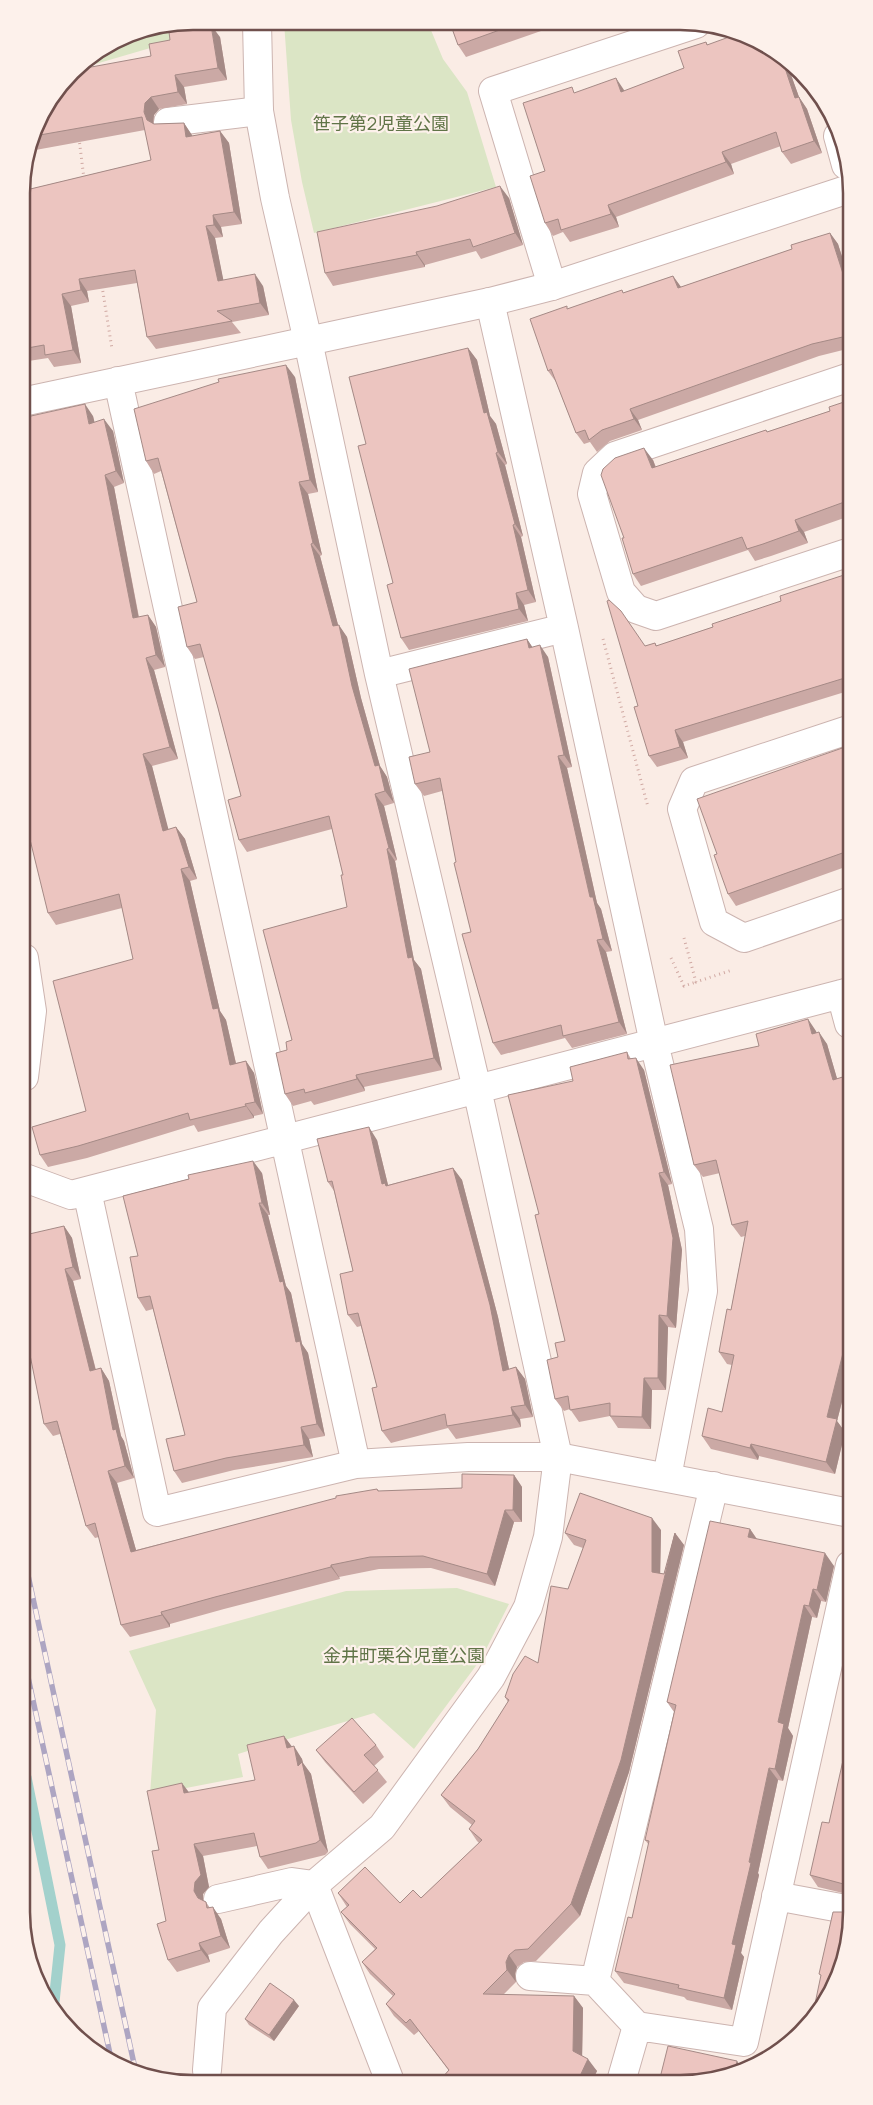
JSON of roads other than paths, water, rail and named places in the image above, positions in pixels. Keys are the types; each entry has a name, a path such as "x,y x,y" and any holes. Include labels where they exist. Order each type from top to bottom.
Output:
{"street":[{"path":"206,2070 212,2008 271,1932 314,1885 382,1828 491,1676 528,1607 548,1538 558,1457 477,1089 379,674 308,341 275,198 259,111 257,30"},
{"path":"552,286 493,90 678,30"},
{"path":"168,122 259,111"},
{"path":"30,400 490,302 552,286 843,191"},
{"path":"490,302 564,628 654,1043 699,1229 703,1291 667,1476"},
{"path":"843,379 615,456 597,473 592,494 621,592 636,610 656,616 843,554"},
{"path":"118,382 356,1464"},
{"path":"379,674 564,628"},
{"path":"843,732 694,780 682,809 714,922 744,938 843,904"},
{"path":"30,1180 71,1196 843,994"},
{"path":"30,997 32,1010 30,1027"},
{"path":"87,1191 157,1512 356,1464 468,1457 558,1457 667,1476 843,1512"},
{"path":"595,1981 714,1486"},
{"path":"530,1976 595,1981 637,2026 744,2042 843,1596"},
{"path":"218,1899 292,1882 314,1885"},
{"path":"314,1885 387,2075"},
{"path":"776,1896 843,1909"},
{"path":"623,2075 637,2026"}],"waterway":[{"path":"30,1797 60,1945 54,1998"}],"railway":[{"path":"30,1584 134,2063"},
{"path":"30,1686 110,2052"}],"park label":[{"name":"笹子第2児童公園","path":"381,123"},
{"name":"金井町栗谷児童公園","path":"404,1655"}]}
